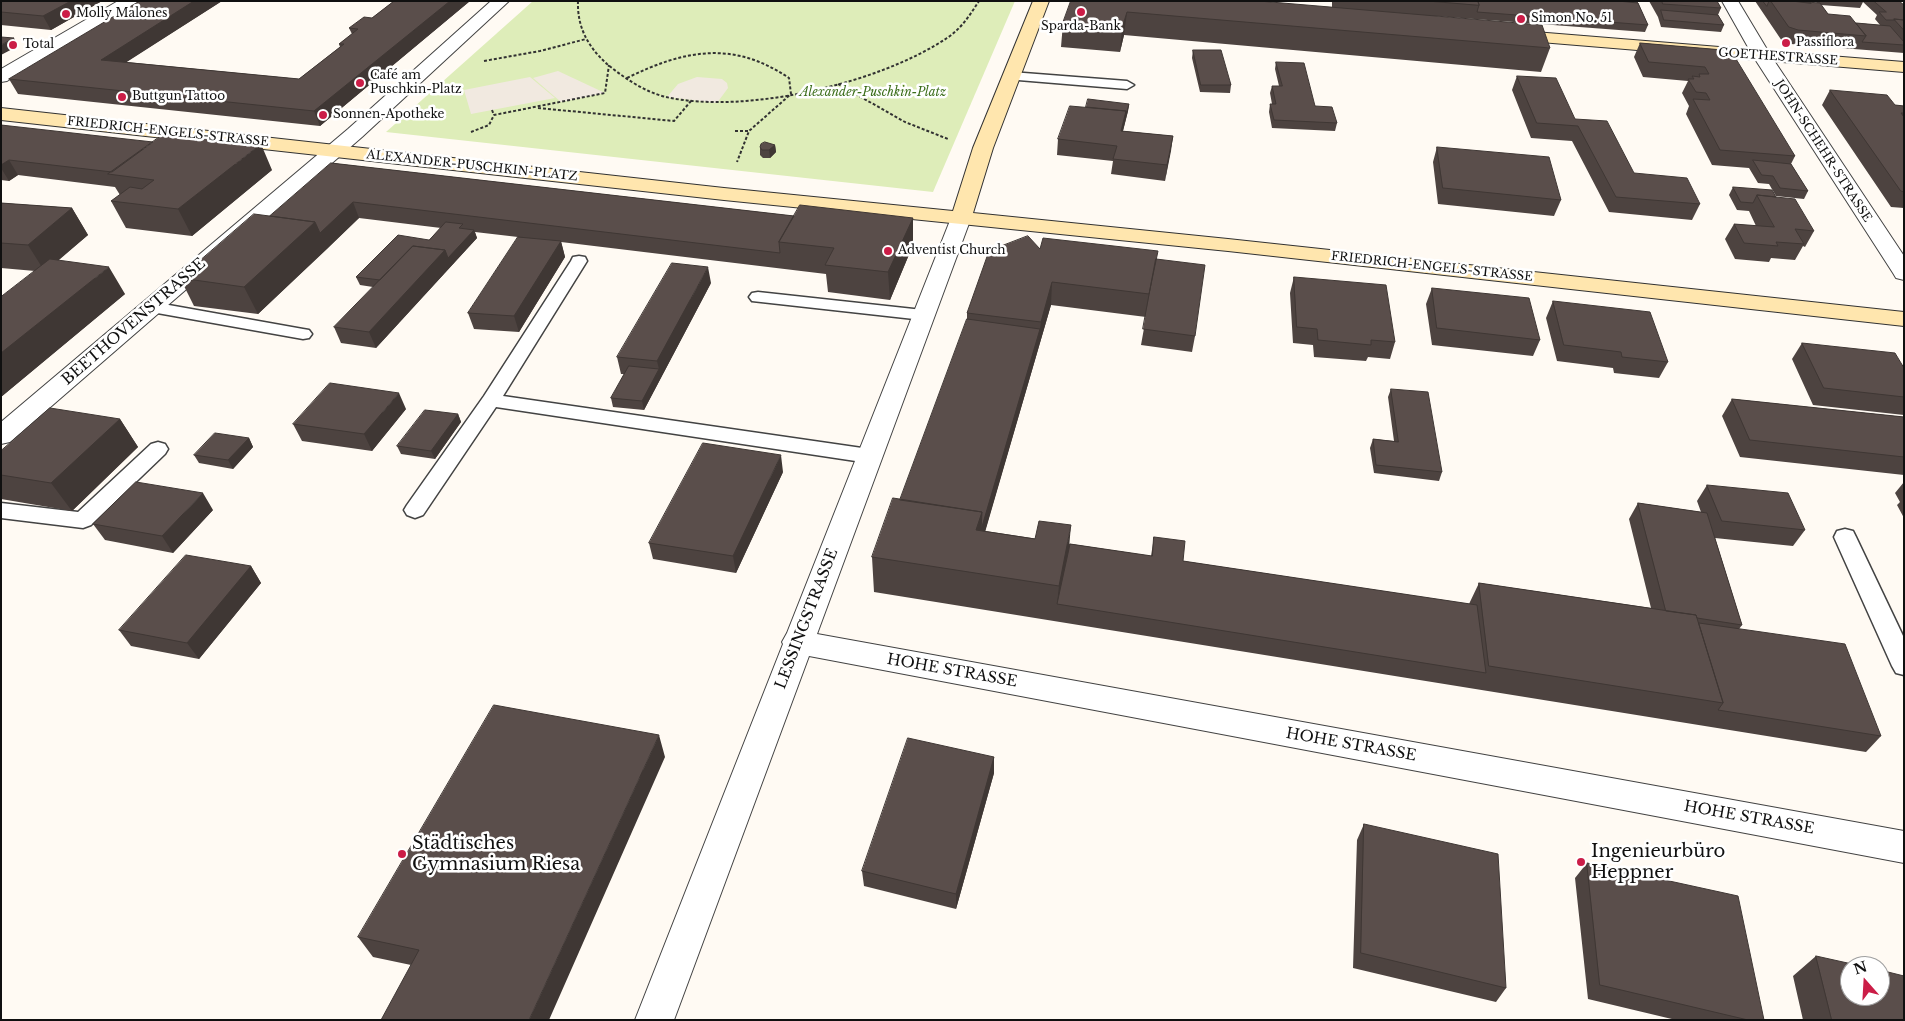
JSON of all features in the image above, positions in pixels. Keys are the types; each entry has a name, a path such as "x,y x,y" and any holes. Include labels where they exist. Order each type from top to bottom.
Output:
{"main road":[{"path":"961,218 983,148 1041,1"},
{"name":"GOETHESTRASSE","path":"1497,34 1904,67"},
{"name":"FRIEDRICH-ENGELS-STRASSE","path":"1,114 334,150"},
{"name":"ALEXANDER-PUSCHKIN-PLATZ","path":"334,150 724,194 961,218"},
{"name":"FRIEDRICH-ENGELS-STRASSE","path":"961,218 1248,247 1904,319"}],"street":[{"path":"1,77 130,1"},
{"name":"ALEXANDER-PUSCHKIN-PLATZ","path":"334,150 500,1"},
{"name":"JOHN-SCHEHR-STRASSE","path":"1730,1 1762,56 1904,273"},
{"name":"BEETHOVENSTRASSE","path":"1,436 334,150"},
{"name":"LESSINGSTRASSE","path":"654,1020 797,642 961,218"},
{"name":"HOHE STRASSE","path":"797,642 1904,847"}],"lane":[{"path":"1011,76 1127,85"},
{"path":"415,510 491,400 579,261"},
{"path":"758,297 923,316"},
{"path":"152,307 303,334"},
{"path":"491,400 869,456"},
{"path":"1,510 83,520 158,449"},
{"path":"1845,537 1904,666"}],"path":[{"path":"578,1 578,15 586,39 609,66 647,90 667,97 692,101 726,102 792,94 869,74 925,51 946,38 964,23 979,1"},
{"path":"429,64 464,64 492,60 540,51 586,39"},
{"path":"627,78 650,66 674,58 701,54 728,54 756,58 777,68 789,78 792,94"},
{"path":"494,115 605,93 609,66"},
{"path":"838,83 895,118 928,133 983,148"},
{"path":"724,194 749,132 792,94"},
{"path":"533,107 674,121 692,101"},
{"path":"471,132 489,125 494,115 492,110"},
{"path":"735,131 749,132"}],"green space":[{"name":"Alexander-Puschkin-Platz","path":"533,1 1015,1 933,192 386,132"}],"shaded area":[{"path":"558,71 605,93 561,102 533,78"},
{"path":"530,77 555,98 471,114 464,90"},
{"path":"697,77 722,79 727,83 728,88 717,103 667,97 678,84"}],"building":[{"path":"1,1 71,1 43,16 1,12"},
{"path":"140,1 194,1 101,60 299,79 344,44 339,44 358,29 349,28 364,17 372,18 394,1 450,1 314,111 9,79"},
{"path":"1071,1 1259,1 1542,25 1550,48 1127,12 1122,28 1063,23"},
{"path":"1428,1 1478,1 1479,5"},
{"path":"1478,1 1618,1 1638,3 1648,25 1477,12"},
{"path":"1662,1 1717,1 1721,8 1663,4"},
{"path":"1771,1 1820,3 1828,14 1850,16 1866,36 1798,30 1789,27"},
{"path":"1792,1 1810,1 1811,3"},
{"path":"1874,1 1899,1 1904,5 1904,20 1886,20 1879,12 1886,12"},
{"path":"1661,10 1718,15 1724,25 1664,20"},
{"path":"1894,19 1904,20 1904,30"},
{"path":"1856,23 1890,26 1904,42 1904,45 1862,42 1866,36"},
{"path":"1,37 14,38 1,45"},
{"path":"1640,43 1723,50 1733,54 1795,156 1720,150 1693,99 1710,100 1706,93 1696,92 1688,79 1694,79 1692,76 1700,77 1699,74 1709,74 1705,67 1649,62"},
{"path":"1193,50 1221,50 1231,85 1201,85"},
{"path":"1276,62 1304,63 1315,106 1332,107 1337,123 1274,120 1270,104 1276,104 1272,86 1282,86"},
{"path":"1517,76 1556,78 1575,119 1607,121 1634,173 1687,178 1700,204 1616,197 1578,126 1537,123"},
{"path":"1830,90 1887,95 1895,105 1904,106 1904,113 1901,113 1904,117 1904,192 1901,191"},
{"path":"1088,99 1129,104 1125,118 1126,111 1086,107"},
{"path":"1070,106 1126,111 1121,131 1173,136 1167,165 1113,159 1117,146 1058,139"},
{"path":"1,125 153,142 112,172 9,160 1,165"},
{"path":"165,133 261,144 178,209 111,201 130,187 142,189 154,180 108,174"},
{"path":"765,142 775,145 769,150 762,150 761,144"},
{"path":"1437,147 1549,157 1561,200 1443,188"},
{"path":"1753,160 1791,164 1808,191 1780,188 1773,176 1762,175"},
{"path":"331,163 794,216 779,242 780,253 353,202 320,233 315,222 270,216"},
{"path":"1733,187 1772,190 1776,197 1757,195 1753,203 1741,202"},
{"path":"1757,195 1795,199 1814,231 1795,229 1804,244 1776,242 1778,246 1744,243 1734,224 1774,227"},
{"path":"1,203 72,208 28,245 1,243"},
{"path":"800,205 913,218 888,272 825,265 834,248 779,242"},
{"path":"254,214 315,222 244,287 180,278"},
{"path":"446,222 463,224 459,228 474,230 448,258 445,250 413,246 380,280 356,277 398,235 429,240"},
{"path":"1028,236 1040,249 1043,238 1158,251 1149,294 1052,282 1041,322 967,313 989,251"},
{"path":"518,237 561,241 514,316 468,313"},
{"path":"413,246 445,250 369,332 334,327"},
{"path":"50,259 109,267 1,353 1,297"},
{"path":"1156,259 1205,265 1195,336 1143,329"},
{"path":"672,263 708,267 657,361 617,357"},
{"path":"1294,277 1386,285 1395,342 1371,340 1371,345 1318,340 1317,329 1297,327"},
{"path":"1432,288 1529,298 1540,340 1437,328"},
{"path":"1553,301 1650,312 1668,362 1622,357 1621,352 1564,345"},
{"path":"967,319 1040,329 981,530 982,512 900,500"},
{"path":"1802,343 1895,353 1904,368 1904,397 1824,388"},
{"path":"629,366 659,369 642,401 611,398"},
{"path":"330,383 399,393 364,434 293,424"},
{"path":"1391,389 1428,392 1442,472 1376,465 1373,439 1398,442"},
{"path":"1732,399 1904,417 1904,457 1750,440"},
{"path":"50,408 120,419 51,483 1,475 1,451"},
{"path":"425,410 458,414 431,451 397,446"},
{"path":"215,433 249,438 228,460 194,455"},
{"path":"703,443 781,455 733,556 649,543"},
{"path":"136,482 203,493 162,536 93,524"},
{"path":"1707,485 1788,493 1805,530 1722,521"},
{"path":"893,498 982,512 976,530 1035,539 1039,521 1071,525 1059,586 872,557"},
{"path":"1638,503 1707,513 1742,625 1697,618 1696,615 1666,611"},
{"path":"1154,537 1185,541 1183,561 1477,605 1486,673 1057,604 1070,544 1152,556"},
{"path":"186,555 251,566 187,643 119,630"},
{"path":"1479,583 1696,615 1723,703 1489,666"},
{"path":"1699,623 1845,644 1881,736 1718,710 1723,703"},
{"path":"494,705 659,735 529,1020 381,1020 419,950 358,937"},
{"path":"908,738 994,757 956,894 862,871"},
{"path":"1364,824 1498,854 1506,988 1361,953"},
{"path":"1587,863 1738,896 1764,1020 1748,1020 1600,985"},
{"path":"1816,956 1840,961 1840,1006 1890,1006 1890,972 1904,976 1904,1020 1832,1020"}],"place":[{"name":"Sparda-Bank","path":"1081,12"},
{"name":"Molly Malones","path":"66,14"},
{"name":"Simon No. 51","path":"1521,19"},
{"name":"Passiflora","path":"1786,43"},
{"name":"Total","path":"13,45"},
{"name":"Café am Puschkin-Platz","path":"360,83"},
{"name":"Buttgun Tattoo","path":"122,97"},
{"name":"Sonnen-Apotheke","path":"323,115"},
{"name":"Adventist Church","path":"888,251"},
{"name":"Städtisches Gymnasium Riesa","path":"402,854"},
{"name":"Ingenieurbüro Heppner","path":"1581,862"}]}
